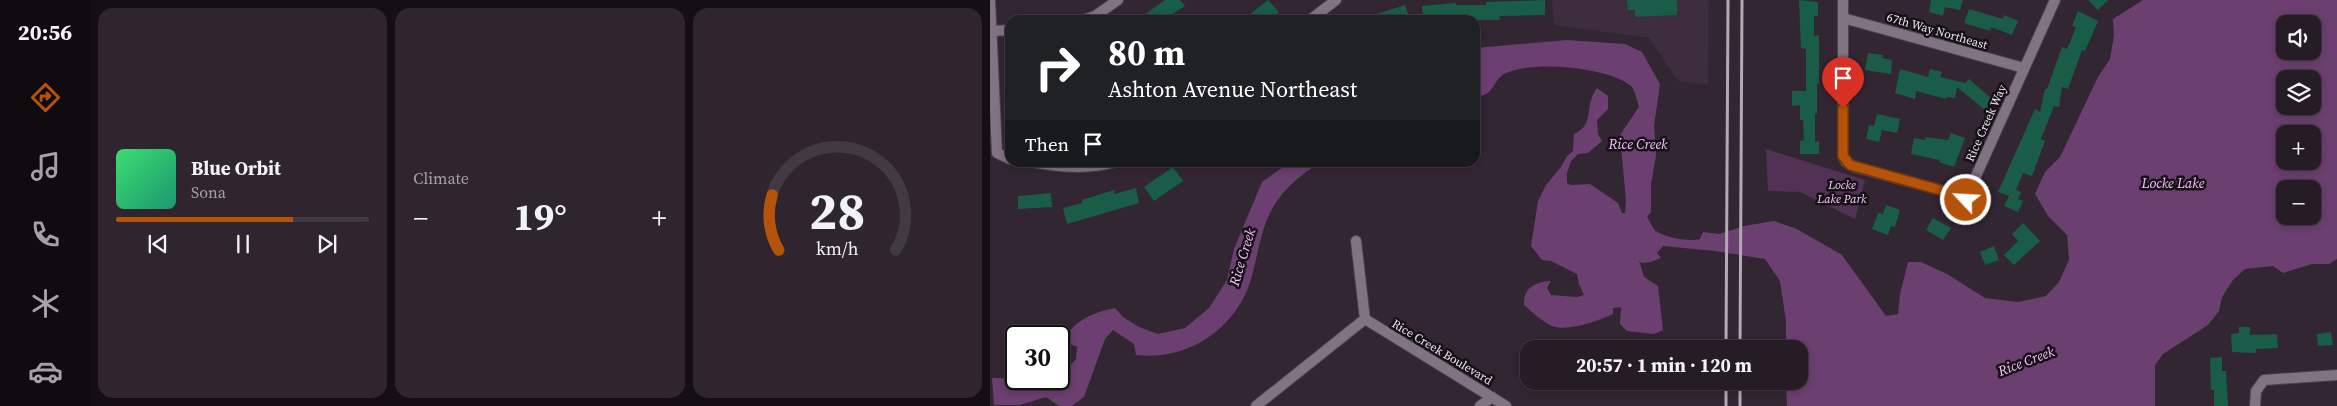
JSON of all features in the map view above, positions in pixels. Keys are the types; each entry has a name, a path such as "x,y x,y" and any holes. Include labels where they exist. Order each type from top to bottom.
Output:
{"street":[{"path":"990,0 997,153 1005,157"},
{"path":"1096,15 1118,0"},
{"path":"1316,15 1336,0"},
{"path":"1843,0 1843,156 1846,162 1855,167 1944,191 1962,190 1970,209"},
{"name":"Rice Creek Way","path":"1962,190 1976,176 2055,0"},
{"name":"67th Way Northeast","path":"1843,18 2024,68"},
{"path":"992,31 1005,30"},
{"path":"1059,167 1092,167"},
{"path":"1256,406 1365,319 1356,241"},
{"name":"Rice Creek Boulevard","path":"1365,319 1506,406"},
{"path":"2255,406 2256,391 2264,380 2337,375"},
{"path":"1480,406 1492,397"}],"shaded area":[{"path":"1552,0 1709,0 1708,85 1678,81 1649,38 1554,25"}],"green space":[{"name":"Locke Lake Park","path":"1766,149 1865,180 1855,219 1800,192 1768,191"}],"water":[{"name":"Locke Lake","path":"2143,0 2337,0 2337,259 2329,264 2312,264 2283,273 2273,266 2245,269 2233,280 2222,297 2219,311 2208,325 2163,354 2155,365 2155,406 1787,406 1786,390 1808,390 1808,340 1786,340 1786,321 1780,281 1765,259 1715,251 1663,246 1657,253 1661,258 1641,263 1639,260 1644,277 1658,286 1663,330 1654,334 1627,331 1620,324 1621,307 1613,308 1613,314 1566,328 1552,326 1524,305 1524,299 1531,287 1551,281 1547,288 1551,295 1577,297 1584,295 1577,274 1551,261 1542,260 1531,246 1538,201 1546,185 1561,167 1567,156 1573,151 1574,134 1585,125 1593,95 1597,88 1608,96 1608,109 1597,120 1598,134 1602,141 1588,153 1578,154 1571,161 1567,173 1567,183 1571,185 1590,184 1618,203 1622,213 1625,213 1626,201 1620,135 1639,107 1631,86 1620,79 1588,70 1569,68 1532,67 1516,70 1504,74 1489,92 1480,96 1480,48 1567,40 1625,44 1642,52 1660,84 1654,126 1656,155 1651,184 1651,212 1647,217 1655,230 1671,237 1690,240 1700,239 1703,232 1719,234 1744,226 1774,221 1797,229 1842,255 1886,316 1898,314 1900,294 1908,262 1921,262 1947,274 1985,298 2018,302 2046,296 2059,282 2069,260 2067,235 2048,216 2035,194 2045,172 2060,157 2098,77 2110,59 2114,35 2113,19"},
{"name":"Rice Creek","path":"1283,167 1313,167 1292,184 1271,211 1264,229 1248,288 1230,318 1217,331 1203,341 1188,348 1154,356 1136,355 1134,344 1113,330 1105,339 1084,397 1072,406 1059,406 1046,397 1020,405 994,405 992,378 1005,378 1005,390 1070,390 1070,366 1076,359 1077,347 1070,344 1070,330 1085,318 1099,312 1115,308 1123,317 1139,327 1158,334 1185,328 1209,308 1227,280 1234,249 1262,182"}],"building":[{"path":"1165,0 1180,0 1185,6 1171,15 1144,15"},
{"path":"1268,0 1279,12 1275,15 1249,15"},
{"path":"1545,0 1545,15 1499,16 1500,20 1480,20 1480,15 1423,15 1422,6 1456,3 1456,5 1486,5 1486,2"},
{"path":"1627,0 1677,0 1677,15 1635,17 1635,10 1628,10"},
{"path":"1799,0 1818,2 1818,16 1814,16 1814,36 1819,35 1819,84 1817,84 1815,142 1819,141 1819,154 1800,154 1800,141 1804,140 1803,120 1800,120 1800,105 1792,106 1792,91 1806,91 1806,49 1801,48"},
{"path":"1931,0 1963,0 1960,10 1945,7 1943,16 1929,12"},
{"path":"2088,0 2108,0 2098,10"},
{"path":"1405,5 1408,15 1374,15"},
{"path":"1969,9 2003,19 2004,15 2018,21 2012,35 1991,27 1990,31 1964,23"},
{"path":"2078,11 2098,21 2085,51 2082,50 2068,89 2062,87 2059,107 2054,106 2041,139 2045,141 2032,176 2023,173 2016,190 2021,192 2018,199 2023,201 2018,212 2004,206 2009,196 1998,192 2035,109 2040,112 2045,89 2047,89 2062,47 2067,49 2076,27 2072,26"},
{"path":"1868,53 1883,55 1882,58 1892,60 1891,74 1865,70"},
{"path":"1900,69 1928,77 1930,69 1942,72 1940,77 1965,83 1969,79 1993,100 1985,110 1957,87 1955,98 1947,97 1946,99 1916,91 1915,99 1895,93"},
{"path":"1877,114 1900,119 1897,133 1882,130 1879,142 1866,139 1869,125 1874,126"},
{"path":"1951,133 1965,138 1954,167 1939,162 1940,160 1911,154 1914,138 1925,140 1926,137 1948,140"},
{"path":"1173,167 1183,181 1154,201 1144,187"},
{"path":"1136,188 1139,203 1067,224 1063,208 1082,203 1082,200 1114,190 1115,194"},
{"path":"1051,193 1052,207 1018,209 1018,196"},
{"path":"1886,205 1900,210 1895,227 1891,226 1888,235 1872,229 1878,213 1883,214"},
{"path":"1933,218 1951,228 1943,240 1926,230"},
{"path":"2023,223 2040,241 2014,265 2004,255 2018,241 2012,234"},
{"path":"1994,246 1999,260 1985,265 1980,252"},
{"path":"2239,327 2250,327 2250,335 2277,334 2278,348 2256,349 2256,353 2232,352 2231,334 2239,333"},
{"path":"2331,332 2333,345 2318,346 2317,334"},
{"path":"2222,357 2222,371 2226,371 2228,406 2214,406 2214,390 2211,390 2210,358"}],"railway":[{"path":"1726,340 1728,0"},
{"path":"1740,340 1742,0"},
{"path":"1726,390 1726,406"},
{"path":"1740,390 1740,406"}],"route":[{"path":"1843,108 1843,156 1850,165 1944,191 1954,192 1962,190 1966,200"}]}
